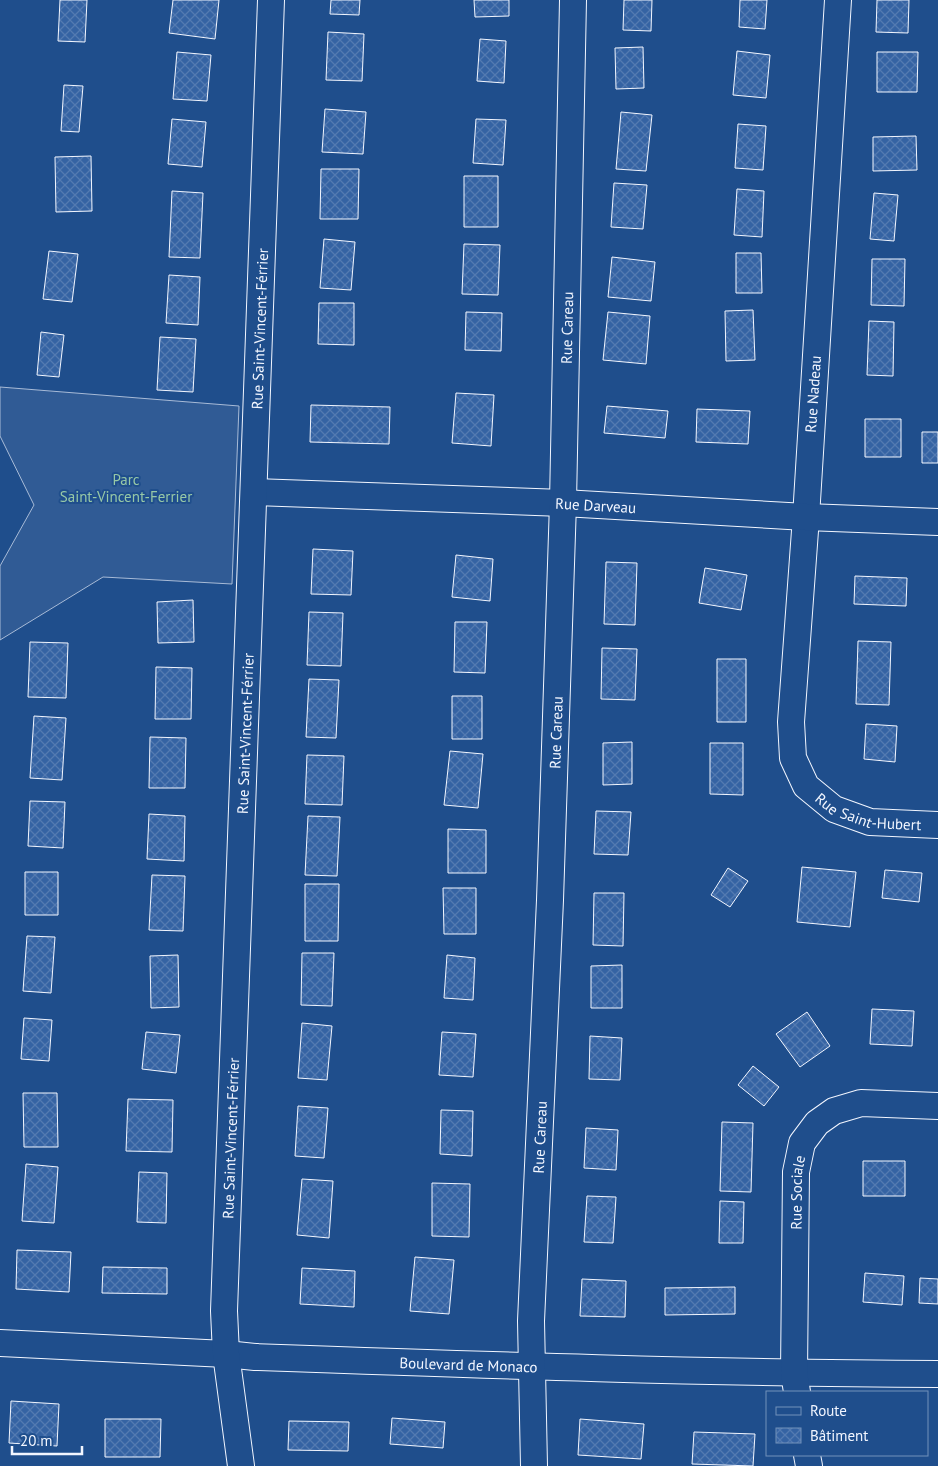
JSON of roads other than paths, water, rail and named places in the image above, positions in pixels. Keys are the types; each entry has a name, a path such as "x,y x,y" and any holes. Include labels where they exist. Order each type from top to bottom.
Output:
{"street":[{"name":"Rue Saint-Vincent-Férrier","path":"241,1466 226,1354 224,1311 271,0"},
{"name":"Rue Careau","path":"534,1466 531,1321 550,909 563,503 573,0"},
{"name":"Rue Nadeau","path":"806,786 793,758 791,722 806,517 838,0"},
{"name":"Rue Darveau","path":"254,492 563,503 806,517 938,522"},
{"name":"Rue Saint-Hubert","path":"806,786 834,809 870,822 938,825"},
{"name":"Rue Sociale","path":"795,1383 796,1172 802,1143 817,1123 834,1111 861,1103 938,1106"},
{"name":"Boulevard de Monaco","path":"0,1343 255,1357 533,1366 795,1383 938,1374"}],"park label":[{"name":"Parc Saint-Vincent-Ferrier","path":"126,488"}]}
